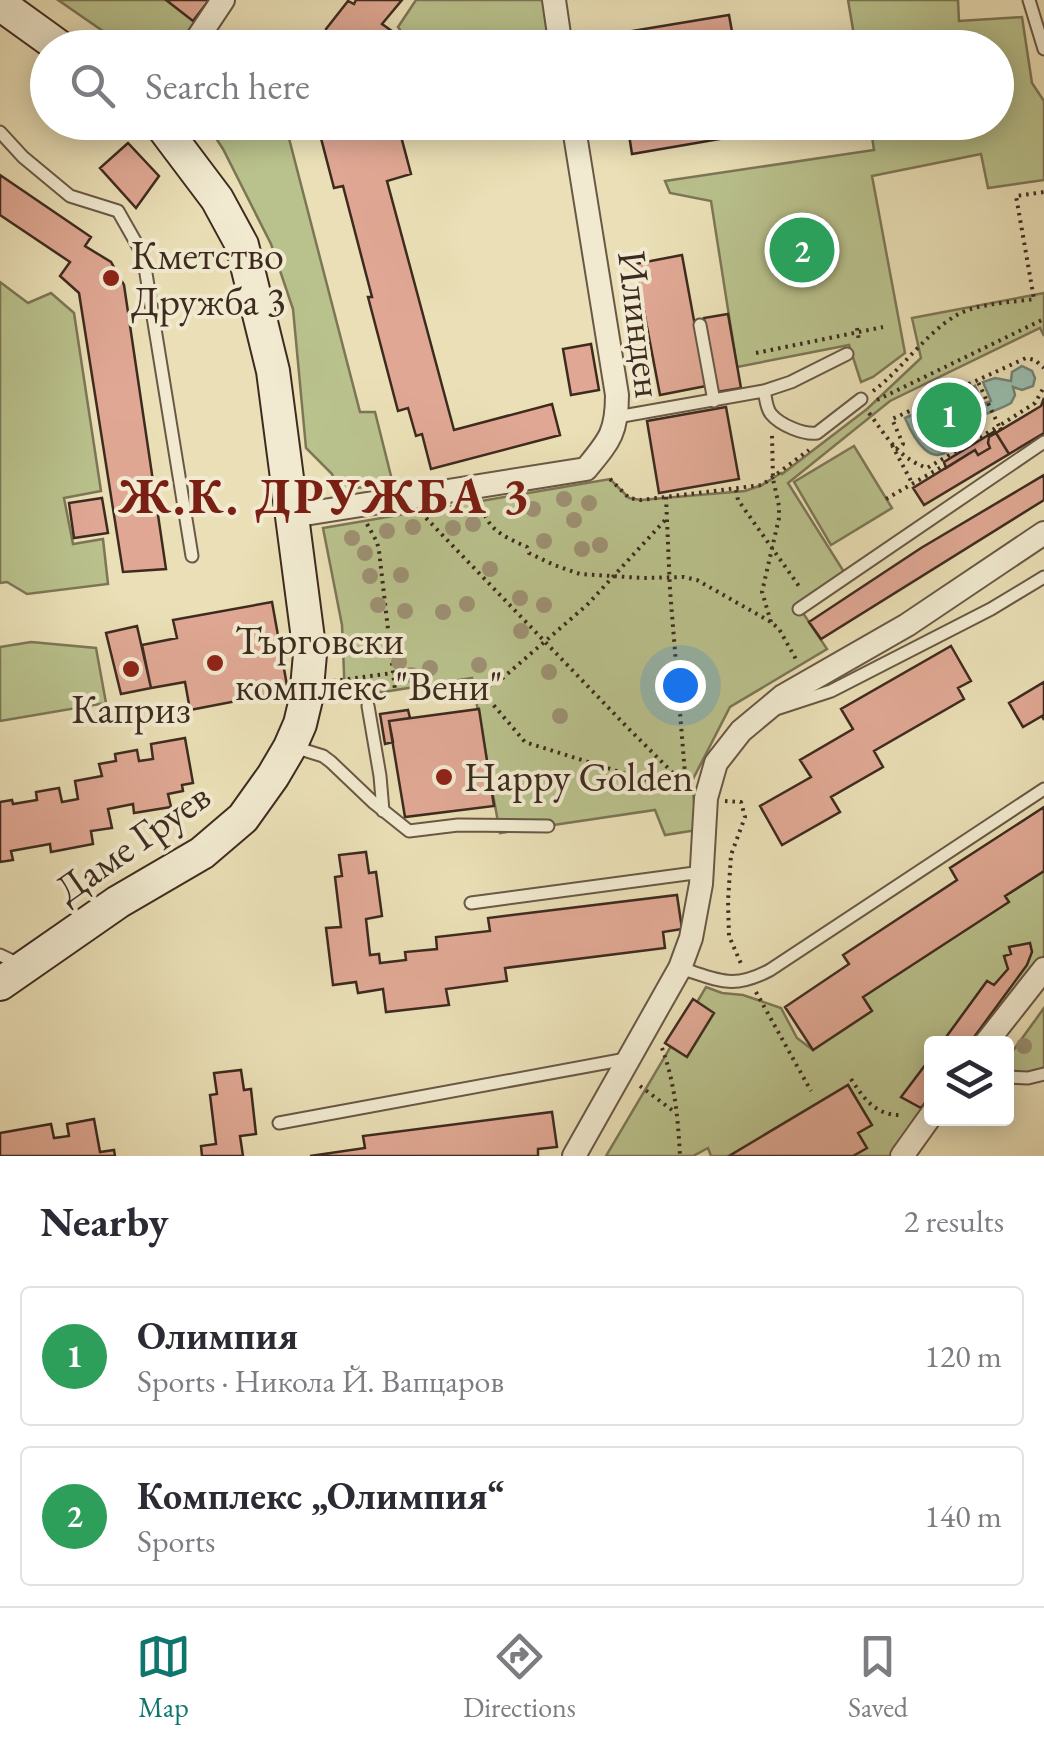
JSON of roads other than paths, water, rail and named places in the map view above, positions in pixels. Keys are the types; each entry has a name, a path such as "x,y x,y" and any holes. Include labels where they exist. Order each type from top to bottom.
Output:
{"main road":[{"path":"0,4 36,30"},
{"name":"Даме Груев","path":"8,969 202,853 243,818 300,724 310,654 273,371 242,245 216,199 172,140"}],"street":[{"path":"203,30 223,0"},
{"path":"554,0 558,30"},
{"name":"Илинден","path":"292,516 586,469 611,438 618,396 576,140"},
{"path":"574,1156 680,968 690,938 702,872 691,793 741,731 784,696 906,625 1044,534"},
{"path":"990,1036 1044,968"},
{"path":"902,1156 924,1124"}],"lane":[{"path":"1029,0 1044,48"},
{"path":"0,132 70,196 118,210 143,255 192,556"},
{"path":"700,325 714,400"},
{"path":"617,418 764,390 791,382 847,354"},
{"path":"764,390 768,411 774,417 810,434 867,400"},
{"path":"805,606 1044,442"},
{"path":"761,714 831,691 1044,577"},
{"path":"368,706 384,812"},
{"path":"290,746 323,756 408,831 458,825 548,826"},
{"path":"680,968 729,983 750,981 1044,789"},
{"path":"470,903 702,872"},
{"path":"280,1123 625,1065"},
{"path":"1014,1077 1044,1074"}],"water":[{"path":"1022,366 1032,371 1033,386 1022,390 1013,387 1011,403 972,421 947,452 931,454 918,442 905,418 975,386 983,404 991,401 983,382 995,378 1011,381 1012,372"}],"place":[{"name":"Комплекс „Олимпия“","path":"802,250"},
{"name":"Кметство Дружба 3","path":"111,278"},
{"name":"Олимпия","path":"949,415"},
{"name":"Търговски комплекс \"Вени\"","path":"215,663"},
{"name":"Каприз","path":"131,669"},
{"name":"Happy Golden","path":"444,777"}],"district":[{"name":"Ж.К. ДРУЖБА 3","path":"325,495"}]}
